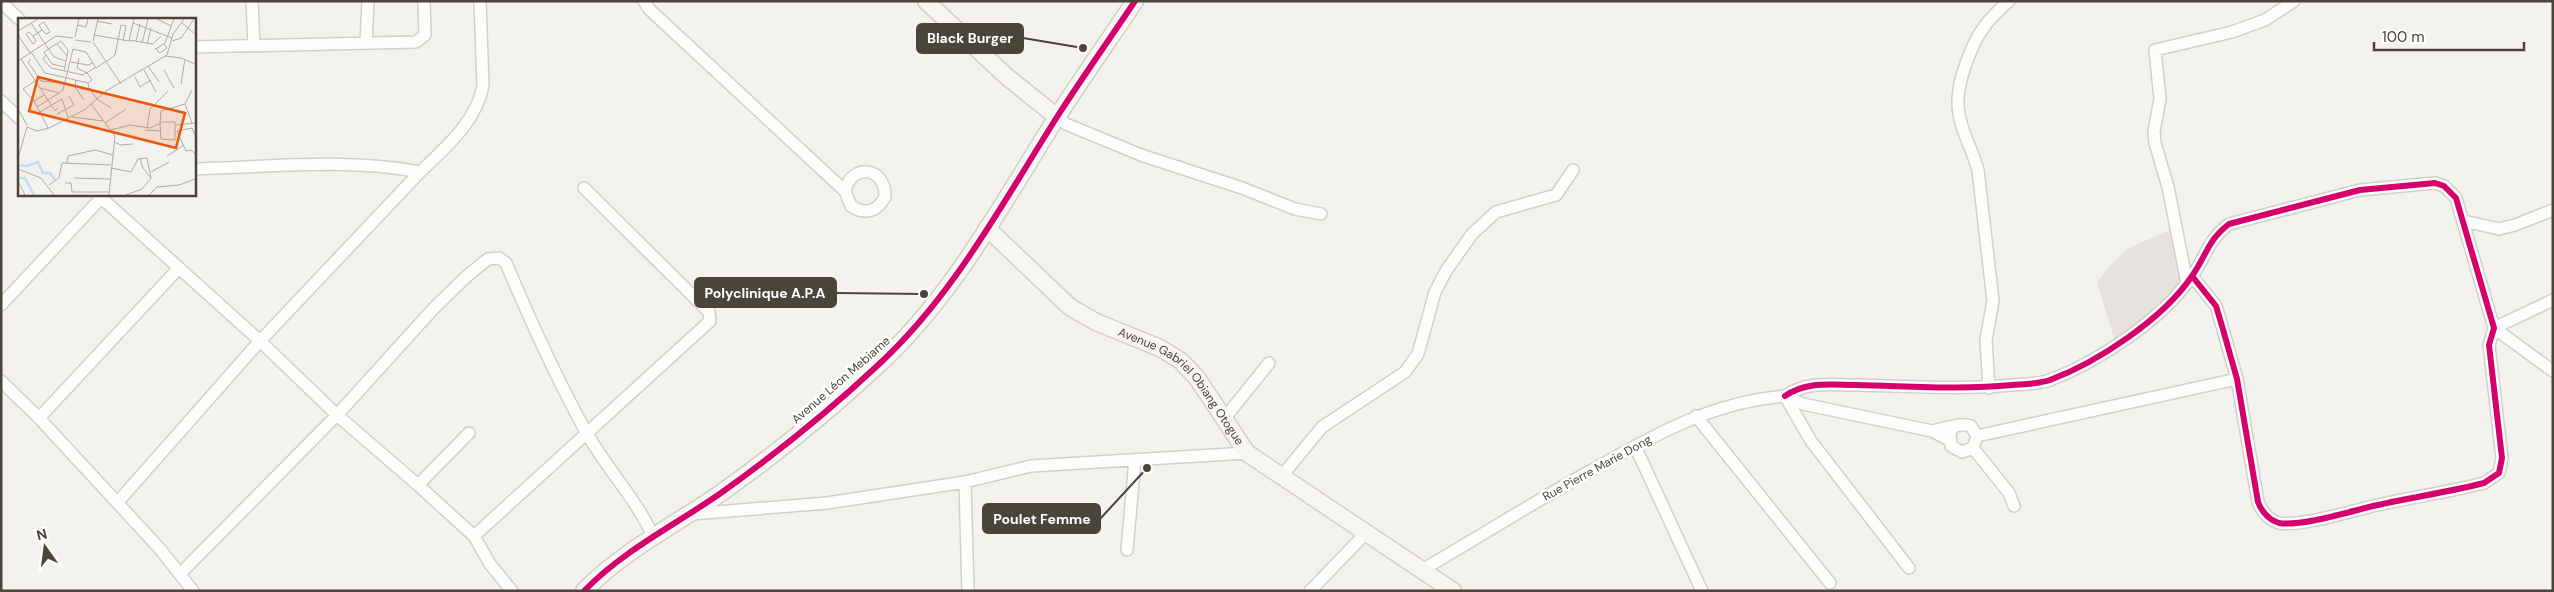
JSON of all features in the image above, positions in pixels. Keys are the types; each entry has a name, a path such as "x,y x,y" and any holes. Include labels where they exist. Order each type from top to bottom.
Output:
{"street":[{"path":"252,1 254,45"},
{"path":"366,42 368,1"},
{"path":"195,47 416,42 425,35 427,27 424,1"},
{"path":"117,503 260,341 456,136 475,112 481,98 483,86 480,1"},
{"path":"644,1 654,14 845,191"},
{"path":"926,1 1006,76 1066,124 1140,155 1242,188 1296,208 1321,214"},
{"name":"Avenue Léon Mebiame","path":"584,591 614,564 653,536 690,514 775,452 887,357 931,307 987,228 1057,117 1135,1"},
{"path":"1989,388 1986,340 1993,301 1978,170 1973,151 1965,135 1958,104 1973,47 1984,27 2008,1"},
{"path":"1784,396 1798,387 1826,385 1960,389 1989,388 2048,380 2072,370 2115,345 2155,316 2189,280 2214,236 2229,224 2360,190 2425,183 2444,186 2456,198 2494,328 2489,345 2502,458 2499,474 2484,483 2288,524 2277,522 2262,511 2253,478 2237,379 2216,306 2189,280 2174,224 2168,187 2155,143 2154,131 2160,100 2155,50 2232,32 2265,20 2294,1"},
{"path":"1,2 18,18"},
{"path":"1,101 18,117"},
{"path":"195,169 348,165 398,168 420,172"},
{"path":"1280,477 1322,427 1405,372 1418,354 1435,292 1446,271 1472,234 1496,212 1556,195 1573,170"},
{"path":"474,536 586,432 708,323 710,318 709,312 584,188"},
{"path":"1,305 99,196 260,341 337,415 474,536 490,564 512,591"},
{"path":"2464,221 2499,229 2515,225 2553,210"},
{"name":"Avenue Gabriel Obiang Otogue","path":"987,228 1070,307 1096,322 1160,348 1181,361 1197,378 1247,453 1280,477 1367,532 1453,591"},
{"path":"180,574 337,415 434,308 480,265 488,259 499,258 506,263 556,373 586,432 643,516 653,536"},
{"path":"39,418 178,269"},
{"path":"2494,328 2553,300"},
{"path":"2494,328 2553,371"},
{"path":"1224,419 1269,364"},
{"path":"1977,436 2237,379"},
{"path":"1,381 39,418 160,549 193,591"},
{"path":"1784,396 1803,404 1932,431 1949,440 1955,450 1962,452 1973,448"},
{"path":"1784,396 1811,441 1909,568"},
{"name":"Rue Pierre Marie Dong","path":"1422,570 1519,510 1635,446 1696,416 1754,398 1784,396"},
{"path":"1696,416 1830,583"},
{"path":"1932,431 1965,424 1971,426 1977,436 1973,448"},
{"path":"1949,440 1953,428"},
{"path":"418,485 469,433"},
{"path":"1635,446 1702,591"},
{"path":"1973,448 2009,493 2014,506"},
{"path":"690,514 826,503 965,482 990,474 1031,466 1247,453"},
{"path":"1127,550 1135,460"},
{"path":"965,482 968,591"},
{"path":"1310,591 1367,532"}],"shaded area":[{"path":"2170,230 2181,283 2153,311 2115,341 2097,283 2110,265 2129,248"}],"cycle path":[{"path":"584,591 599,576 633,550 721,493 761,464 859,383 904,339 930,310 975,247 1057,117 1135,1"},
{"path":"1785,396 1802,388 1819,385 1974,387 2031,384 2050,380 2108,351 2147,323 2180,292 2216,236 2229,224 2360,190 2435,183 2444,186 2456,198 2494,328 2489,345 2502,458 2499,473 2484,483 2301,523 2279,523 2272,520 2258,502 2237,379 2216,306 2192,276"}],"place":[{"name":"Black Burger","path":"1083,48"},
{"name":"Polyclinique A.P.A","path":"924,294"},
{"name":"Poulet Femme","path":"1147,468"}]}
